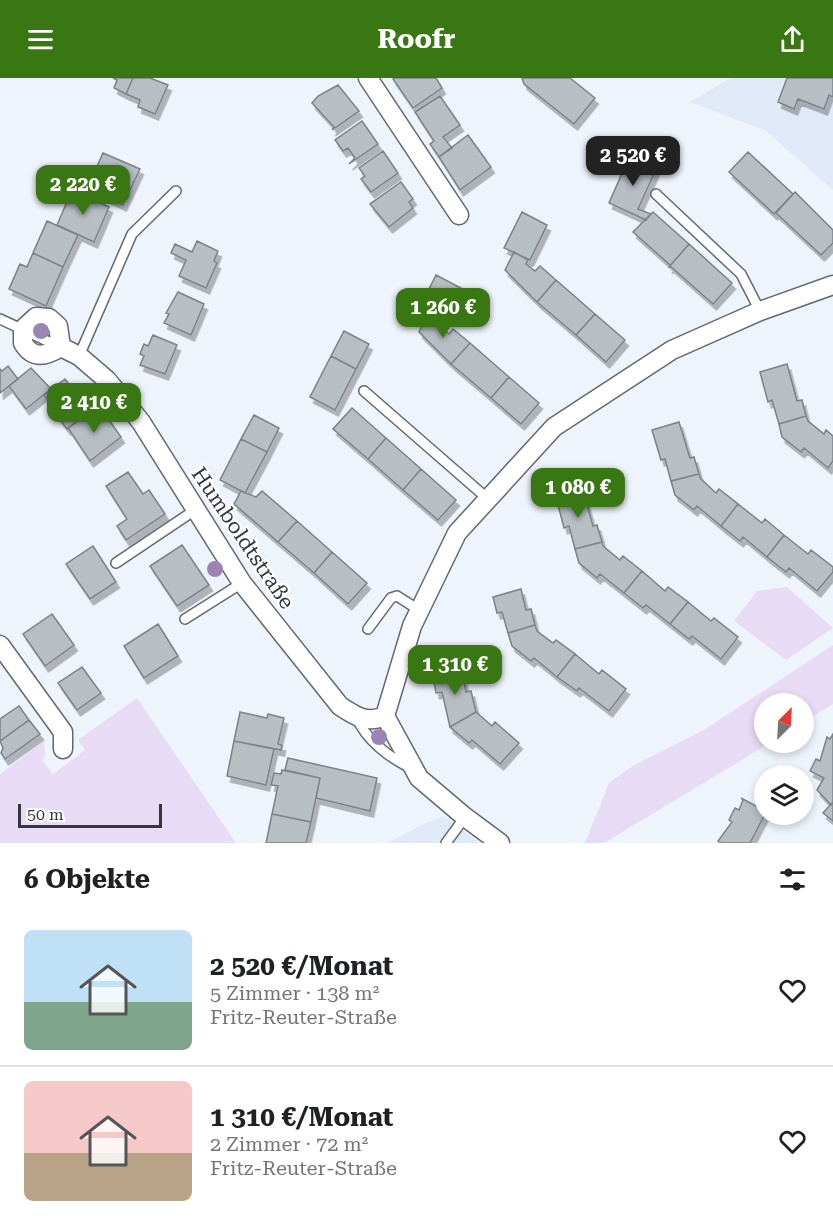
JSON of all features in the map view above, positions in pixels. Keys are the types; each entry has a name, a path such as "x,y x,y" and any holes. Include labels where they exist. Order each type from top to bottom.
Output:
{"street":[{"path":"368,78 459,215"},
{"path":"500,843 465,817 411,768 385,716 419,610 457,533 554,427 672,350 760,311 833,285"},
{"path":"36,317 49,318 58,326 61,347 44,356 31,353 23,343 23,329 36,317"},
{"name":"Humboldtstraße","path":"61,347 79,356 107,380 141,422 242,583 340,706 357,718"},
{"path":"0,645 63,732 63,749"},
{"path":"357,718 378,719 385,716"}],"lane":[{"path":"79,356 132,234 176,191"},
{"path":"656,194 741,274 760,311"},
{"path":"0,319 23,329"},
{"path":"364,391 488,499"},
{"path":"116,563 195,510"},
{"path":"185,619 242,583"},
{"path":"368,629 391,598 397,596 419,610"},
{"path":"357,718 362,729 394,760 411,768"},
{"path":"446,843 465,817"}],"shaded area":[{"path":"731,78 833,78 833,190 765,130 690,102"},
{"path":"787,587 833,628 786,660 734,621 757,591"},
{"path":"833,645 833,704 814,716 814,693 760,693"},
{"path":"754,697 754,753 604,843 585,843 609,783 631,767 707,728"},
{"path":"137,698 236,843 0,843 0,774 44,741 45,757 42,760 53,774 85,750 78,740"},
{"path":"444,816 480,843 387,843 428,822"}],"building":[{"path":"113,78 133,78 126,94 114,88 117,80"},
{"path":"133,78 150,78 168,85 155,114 138,107 140,100 126,94"},
{"path":"436,78 442,88 413,108 393,79"},
{"path":"522,78 570,78 595,98 574,124 524,84"},
{"path":"787,78 833,78 833,97 829,95 824,109 798,99 794,109 778,102"},
{"path":"338,85 359,111 332,130 334,127 312,103 318,96"},
{"path":"440,96 460,125 443,137 452,148 439,157 430,144 434,141 415,112"},
{"path":"362,121 378,144 349,164 355,158 348,148 343,151 335,140"},
{"path":"468,135 491,167 460,190 439,157"},
{"path":"383,151 398,173 371,192 361,179 365,176 359,168"},
{"path":"748,152 793,194 774,214 729,172"},
{"path":"103,153 140,169 123,205 87,188"},
{"path":"630,155 657,167 638,209 651,214 646,220 609,203"},
{"path":"401,182 413,199 409,202 413,208 389,227 370,204"},
{"path":"72,190 109,207 94,242 57,225"},
{"path":"795,192 833,230 833,243 821,255 776,213"},
{"path":"522,212 547,225 530,260 504,248"},
{"path":"653,212 689,244 669,267 670,265 633,232"},
{"path":"47,221 78,235 63,267 33,253"},
{"path":"197,241 218,251 214,261 217,263 206,288 179,276 186,260 171,253 175,244 192,252"},
{"path":"689,244 732,283 713,304 670,266 669,268 669,267"},
{"path":"514,252 528,260 526,264 535,271 540,266 556,280 537,302 505,270"},
{"path":"33,253 63,267 46,306 9,289 20,264 27,267"},
{"path":"436,275 461,288 444,323 418,311"},
{"path":"556,280 595,314 576,335 537,302"},
{"path":"178,292 204,304 191,335 164,323 169,314 166,313"},
{"path":"595,314 625,340 606,362 576,335"},
{"path":"427,315 442,322 440,326 449,334 453,329 470,343 451,364 419,332"},
{"path":"344,331 369,344 356,369 331,356"},
{"path":"153,335 177,345 165,374 140,365 144,356 140,354 144,344 148,346"},
{"path":"470,343 509,377 491,398 451,364"},
{"path":"331,356 356,369 335,410 310,397"},
{"path":"787,364 797,401 802,400 806,416 779,424 772,400 768,402 760,372"},
{"path":"8,366 18,379 0,393 0,369 2,371"},
{"path":"31,368 51,389 26,409 9,386"},
{"path":"509,377 539,403 521,424 491,398"},
{"path":"65,379 72,388 51,404 44,395"},
{"path":"69,390 87,414 67,429 50,406"},
{"path":"95,408 106,421 109,420 121,437 90,461 68,428"},
{"path":"352,408 386,438 368,459 333,429"},
{"path":"254,415 279,428 267,452 241,439"},
{"path":"806,416 808,421 824,434 826,430 833,436 833,461 828,468 804,448 801,452 782,437 779,424"},
{"path":"679,422 690,458 694,457 699,474 671,481 665,459 661,460 652,430"},
{"path":"386,438 421,469 403,490 368,459"},
{"path":"241,439 267,452 245,493 220,480"},
{"path":"421,469 456,500 438,520 403,490"},
{"path":"128,472 143,494 149,490 165,514 126,540 117,526 127,519 106,486"},
{"path":"699,474 701,479 716,493 719,489 738,504 721,526 697,506 694,510 675,495 671,481"},
{"path":"583,490 593,526 597,525 602,542 575,549 569,526 564,528 556,497"},
{"path":"241,491 256,497 262,491 297,521 278,542 234,504"},
{"path":"738,504 762,523 765,519 784,535 767,557 743,537 740,541 721,526"},
{"path":"297,521 332,552 314,573 278,542"},
{"path":"784,535 808,554 811,550 833,567 833,572 817,591 789,568 786,572 767,557"},
{"path":"602,542 603,546 620,560 623,556 642,571 624,593 600,574 597,578 579,563 575,549"},
{"path":"182,545 209,585 177,606 150,566"},
{"path":"93,546 116,582 90,599 66,564"},
{"path":"332,552 367,583 348,604 314,573"},
{"path":"642,571 665,591 668,587 688,602 670,624 646,605 643,608 624,593"},
{"path":"521,589 526,610 531,609 535,625 508,633 502,612 497,613 493,597"},
{"path":"688,602 711,621 714,618 738,637 721,659 692,636 689,639 670,624"},
{"path":"52,614 74,645 45,666 23,634"},
{"path":"158,624 178,656 144,678 124,646"},
{"path":"535,625 537,631 553,643 556,640 575,654 557,677 534,658 531,661 512,646 508,633"},
{"path":"575,654 599,674 602,670 626,689 609,711 579,688 577,691 557,677"},
{"path":"82,667 101,693 77,710 58,683"},
{"path":"462,670 466,692 471,691 476,712 450,727 442,692 436,693 433,677"},
{"path":"19,706 29,720 0,741 0,719"},
{"path":"240,712 267,718 268,714 284,718 278,744 282,745 281,750 234,741"},
{"path":"476,712 492,726 495,722 519,743 500,764 472,740 469,743 450,727"},
{"path":"29,720 40,734 5,759 1,753 3,748 0,741"},
{"path":"833,734 833,802 831,805 817,790 824,778 814,773 813,765 816,759 820,761 827,737 830,739"},
{"path":"234,741 274,749 266,785 227,776"},
{"path":"288,758 377,778 370,811 316,798 320,778 285,770"},
{"path":"282,770 320,778 311,822 272,814 278,786 271,785 274,773 281,774"},
{"path":"741,798 754,805 754,825 759,825 750,843 721,843 718,841 732,822 729,820 735,808 739,810 743,800"},
{"path":"833,802 833,821 823,813"},
{"path":"272,814 311,822 306,843 266,843"}]}
